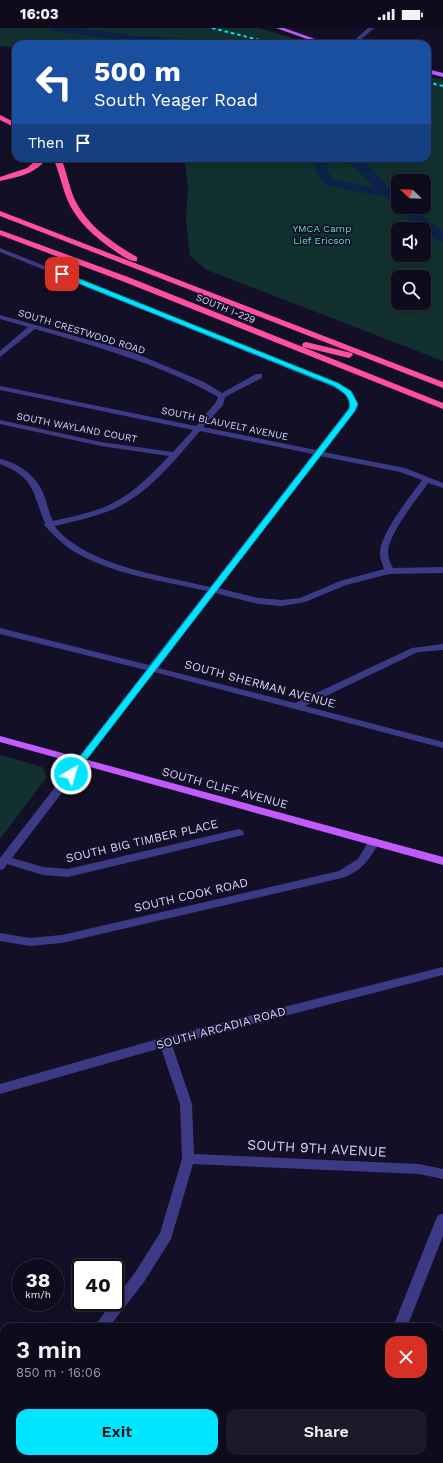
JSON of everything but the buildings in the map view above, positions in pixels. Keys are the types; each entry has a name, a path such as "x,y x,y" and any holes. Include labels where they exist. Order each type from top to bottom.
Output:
{"highway":[{"path":"0,112 12,118"},
{"path":"0,117 12,124"},
{"path":"0,179 18,175 31,169 41,162"},
{"path":"58,162 77,210 84,220 101,237 142,263 212,295"},
{"name":"SOUTH I-229","path":"0,213 443,385"},
{"name":"SOUTH I-229","path":"0,233 266,335 443,406"},
{"path":"266,335 389,364"}],"main road":[{"path":"279,28 314,40"},
{"path":"431,72 443,75"},
{"name":"SOUTH CLIFF AVENUE","path":"0,740 443,861"}],"street":[{"path":"357,40 370,28"},
{"path":"0,250 329,382 346,390 351,396 354,404 353,410 2,863"},
{"name":"SOUTH CRESTWOOD ROAD","path":"0,317 128,354 201,384 222,396"},
{"path":"0,355 34,326"},
{"path":"48,525 100,512 121,502 146,484 220,403 222,396 259,376"},
{"name":"SOUTH BLAUVELT AVENUE","path":"0,388 402,470 443,486"},
{"name":"SOUTH WAYLAND COURT","path":"0,422 100,444 174,454"},
{"path":"0,461 20,470 31,479 40,493 48,525 62,539 82,553 111,566 258,600 282,603 302,600 343,583 368,576 389,572 443,570"},
{"path":"389,572 384,554 386,544 392,532 426,480"},
{"name":"SOUTH SHERMAN AVENUE","path":"0,631 443,745"},
{"path":"295,707 415,650 443,647"},
{"name":"SOUTH BIG TIMBER PLACE","path":"2,863 54,873 68,873 239,833"},
{"name":"SOUTH COOK ROAD","path":"0,937 30,942 62,939 342,874 355,868 365,859 374,842"},
{"name":"SOUTH ARCADIA ROAD","path":"0,1088 165,1042 443,971"},
{"path":"103,1323 139,1278 166,1235 188,1159 186,1104 165,1042"},
{"name":"SOUTH 9TH AVENUE","path":"188,1159 420,1169 443,1174"},
{"path":"402,1323 443,1219"}],"green space":[{"path":"0,28 259,28 299,40 12,40 12,48 0,46"},
{"name":"YMCA Camp Lief Ericson","path":"431,77 443,80 443,361 207,270 190,256 186,220 188,186 185,162 431,162"},
{"path":"0,755 42,767 47,777 0,839"}],"waterway":[{"path":"53,28 129,38 157,40"},
{"path":"321,162 322,171 329,182 387,194"},
{"path":"356,162 366,170 390,196"},
{"path":"412,214 443,238"}],"railway":[{"path":"212,28 259,40"},
{"path":"431,83 443,86"}],"route":[{"path":"62,274 336,385 348,392 353,399 354,404 353,410 160,657 71,774"}]}
